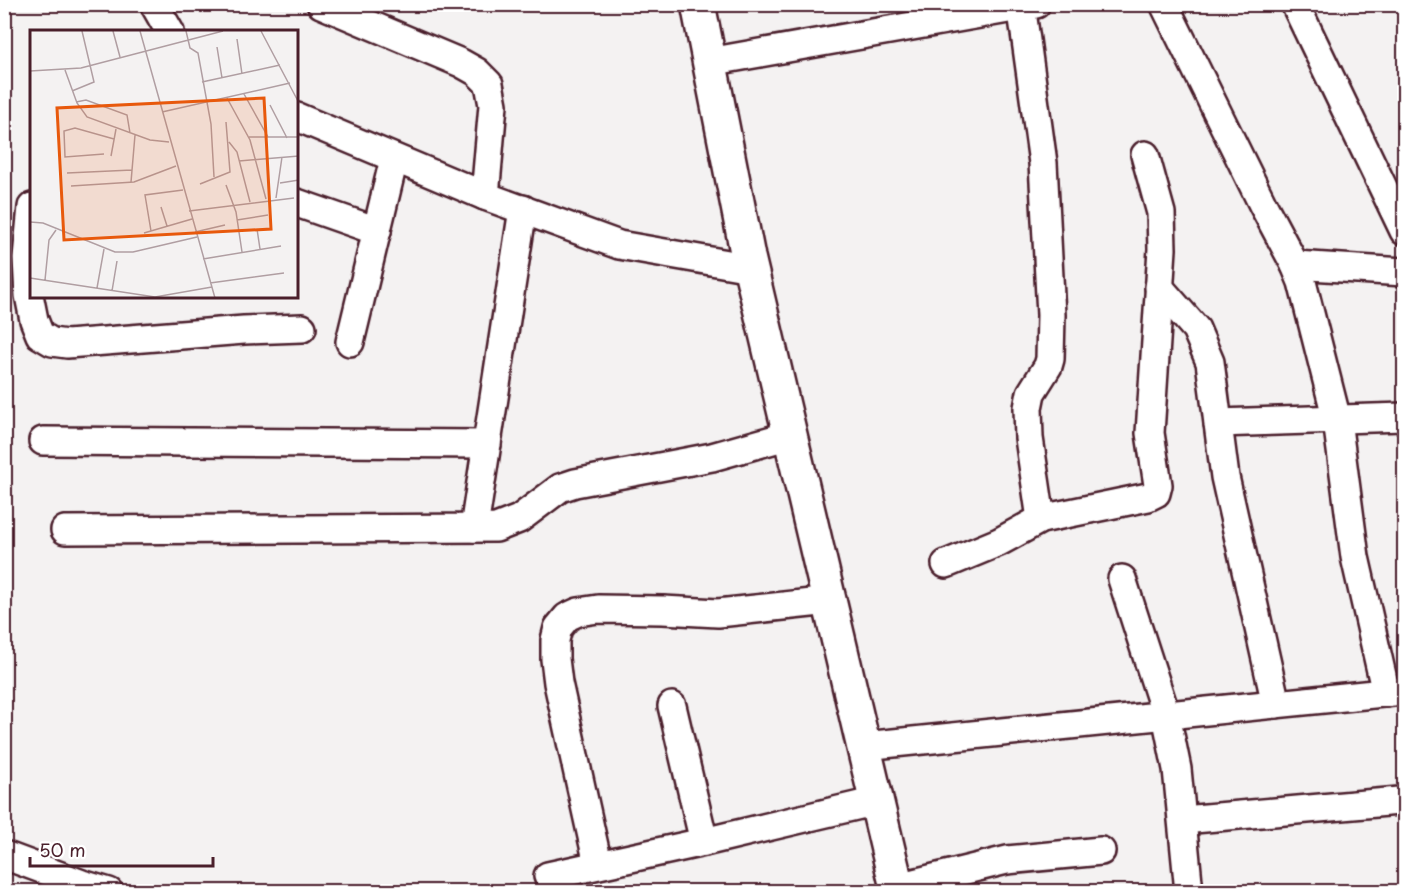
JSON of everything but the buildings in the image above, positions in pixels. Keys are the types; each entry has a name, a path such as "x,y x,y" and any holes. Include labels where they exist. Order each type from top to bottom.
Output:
{"main road":[{"path":"698,4 751,268 898,889"}],"street":[{"path":"154,4 169,30"},
{"path":"321,4 461,63 477,72 489,84 493,105 485,196"},
{"path":"864,746 1395,692 1355,557 1336,420 1302,282 1164,4"},
{"path":"1295,4 1404,231"},
{"path":"709,62 1026,5 1043,163 1051,315 1050,359 1044,375 1031,393 1028,408 1029,438 1041,519"},
{"path":"298,117 485,196 619,244 751,268"},
{"path":"946,564 999,542 1041,519 1148,497 1156,493 1158,485 1150,433 1161,213 1145,155"},
{"path":"350,342 394,159"},
{"path":"298,203 377,231"},
{"path":"474,528 523,210"},
{"path":"30,227 27,258 29,295 34,320 40,335 52,342 67,345 233,331 302,328"},
{"path":"1295,265 1404,272"},
{"path":"1159,287 1196,330 1210,362 1225,477 1276,704"},
{"path":"1218,423 1404,417"},
{"path":"65,530 496,528 519,519 560,488 575,483 711,457 790,435"},
{"path":"43,441 487,444"},
{"path":"1122,579 1166,715 1177,769 1189,891"},
{"path":"598,864 558,683 555,640 558,628 567,617 578,612 598,609 718,613 830,600"},
{"path":"672,706 704,842"},
{"path":"548,876 877,801"},
{"path":"1183,820 1399,801"},
{"path":"898,889 1007,860 1101,851"},
{"path":"4,855 82,884 109,891"}]}
